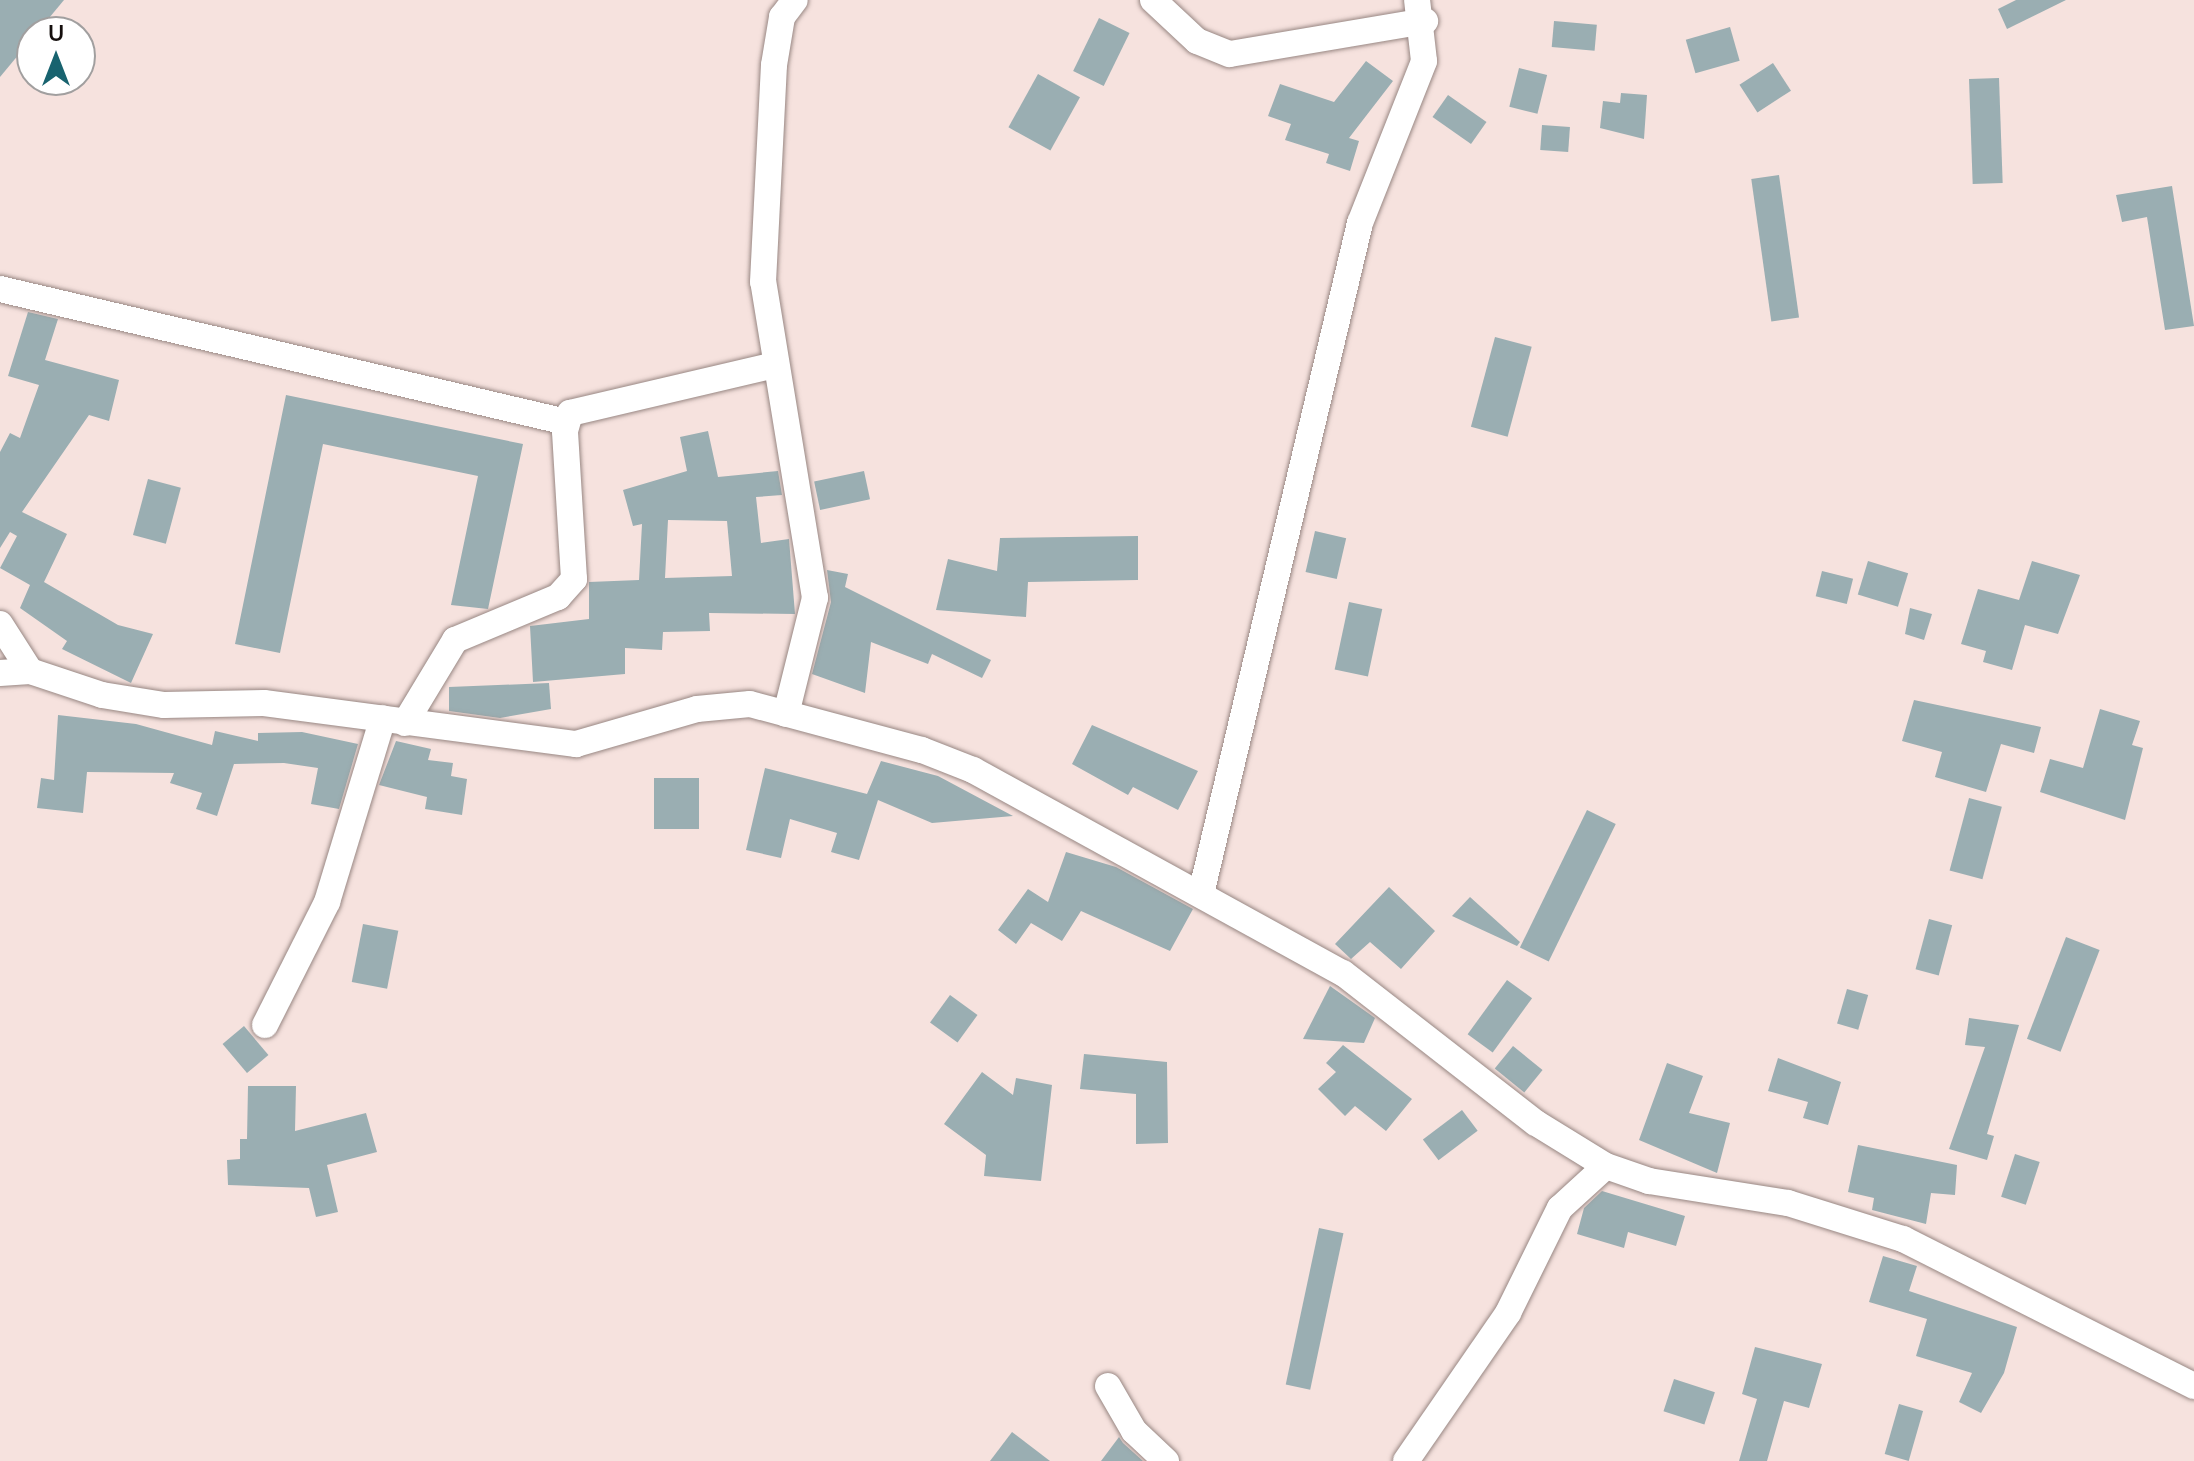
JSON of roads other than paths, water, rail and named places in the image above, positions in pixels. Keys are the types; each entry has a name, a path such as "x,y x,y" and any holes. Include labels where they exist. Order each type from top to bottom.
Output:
{"street":[{"path":"786,714 815,598 774,365 763,282 765,190 774,65 782,17 795,0"},
{"path":"1153,0 1197,41 1230,54 1421,10 1424,61 1360,223 1201,894"},
{"path":"0,289 566,422"},
{"path":"265,1025 327,902 394,720 455,640 558,597 574,579 566,422 577,408 774,365"},
{"path":"0,624 30,671"},
{"path":"0,673 30,671 102,695 164,705 264,703 576,744 727,704 854,728 973,770 1343,973 1536,1123 1606,1166 1649,1181 1788,1203 1903,1239 2194,1386"},
{"path":"1406,1461 1508,1313 1560,1208 1606,1166"},
{"path":"1108,1386 1134,1431 1166,1461"}]}
